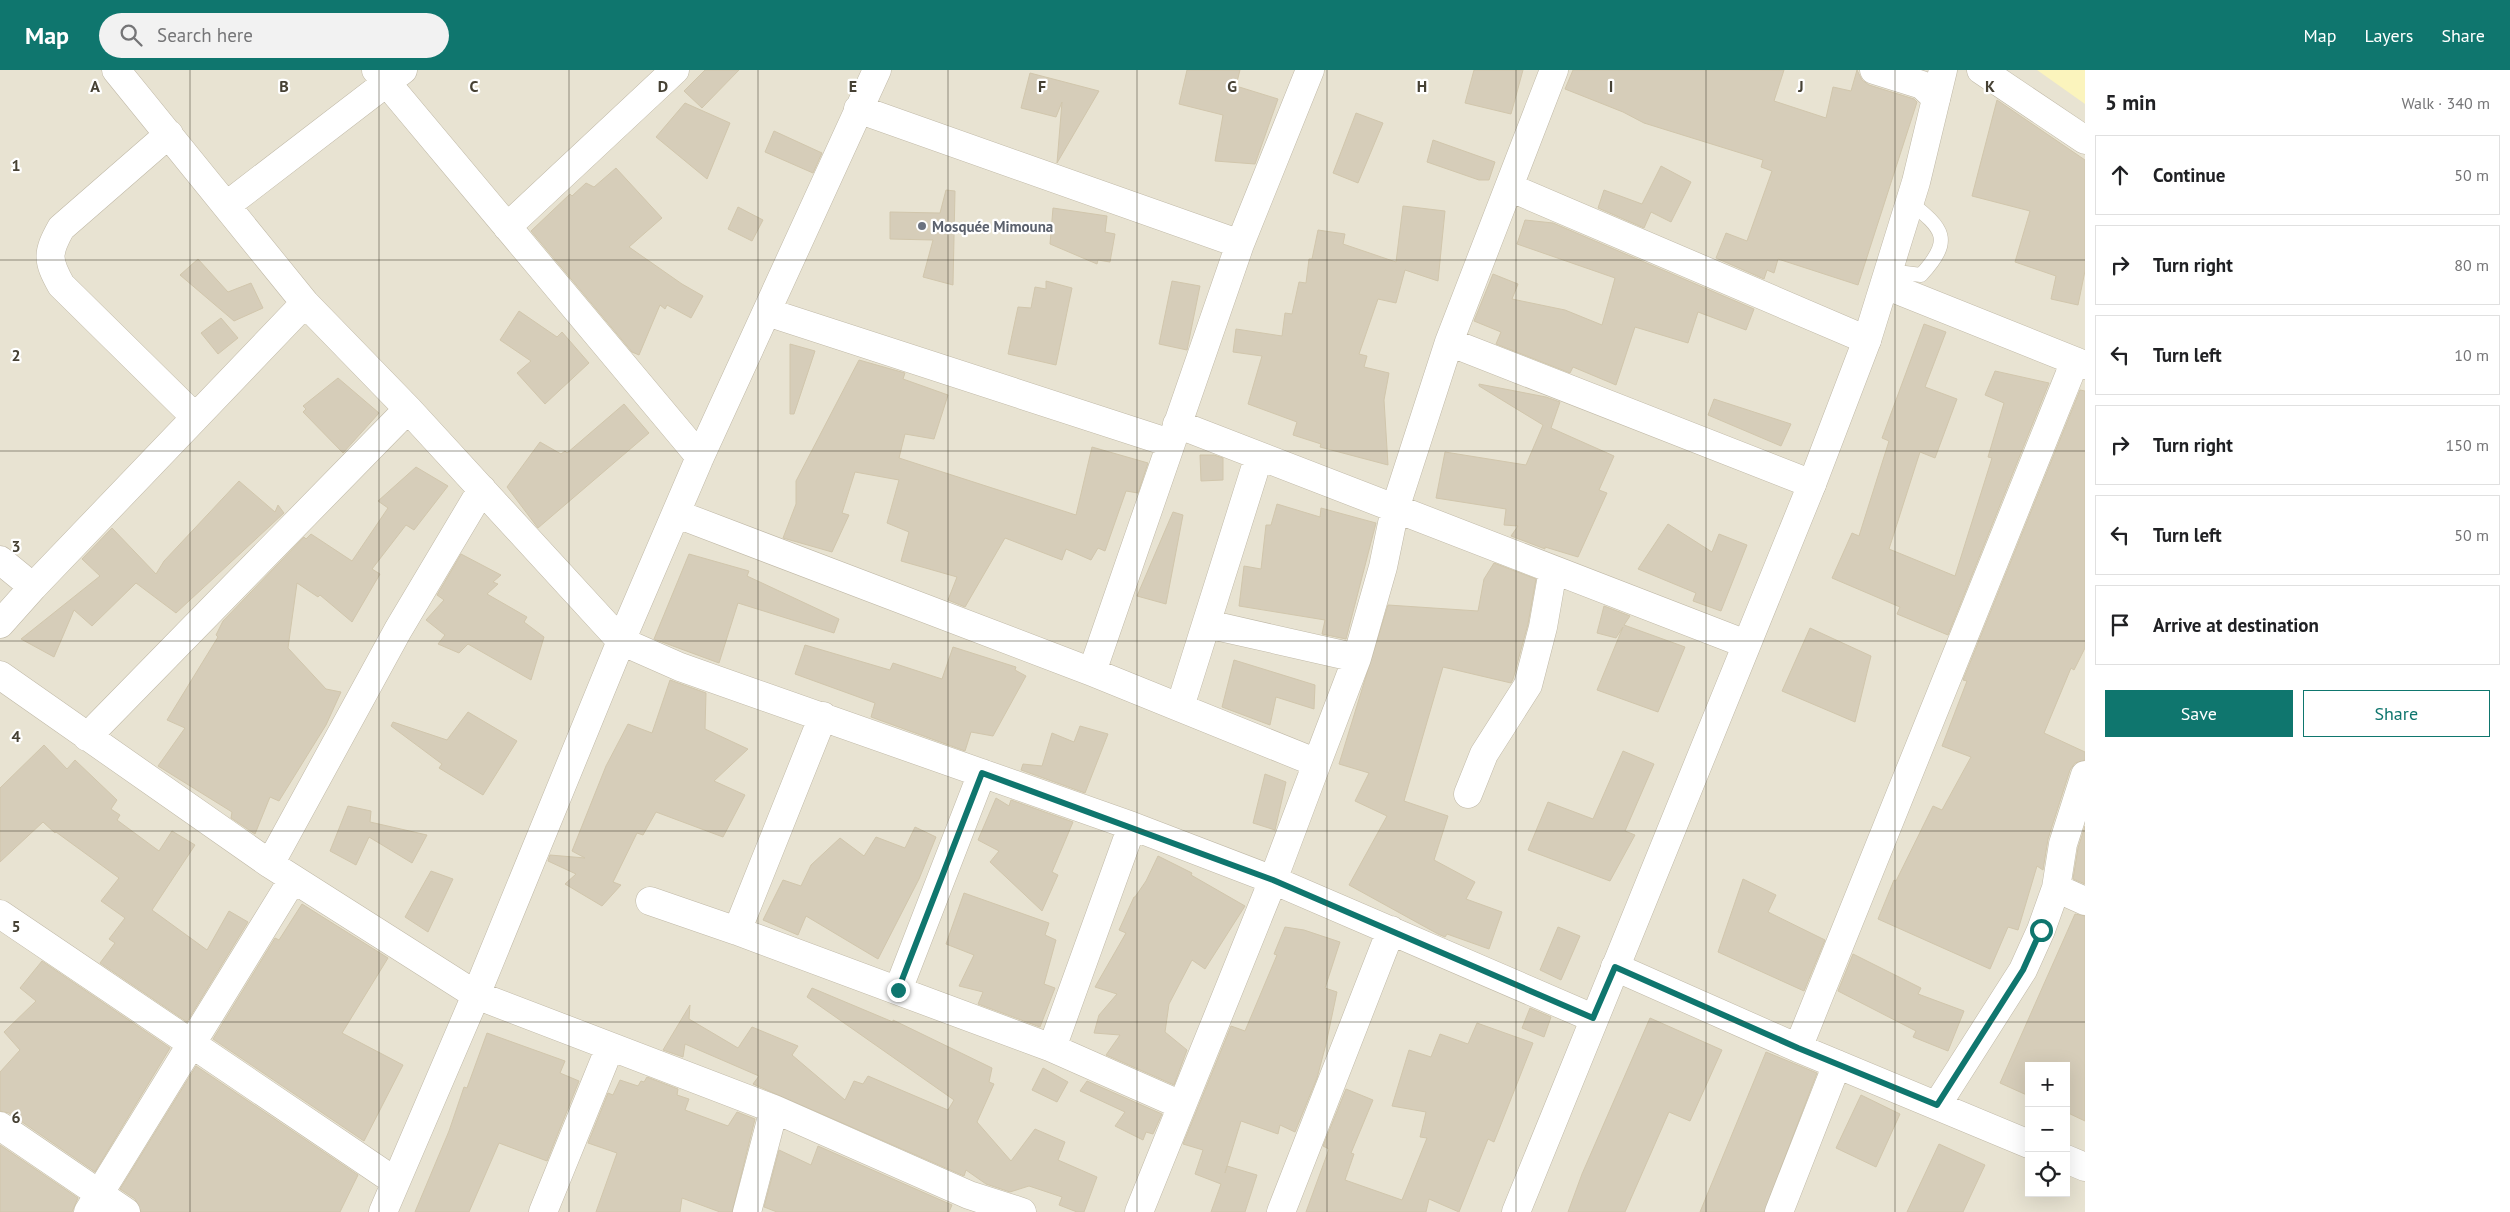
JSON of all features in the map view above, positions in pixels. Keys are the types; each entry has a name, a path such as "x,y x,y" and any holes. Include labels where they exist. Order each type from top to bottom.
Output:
{"street":[{"path":"116,70 305,303 408,409 621,641 680,667 1132,826 1273,880 1593,1018"},
{"path":"507,227 675,70"},
{"path":"1092,672 1240,244 1310,70"},
{"path":"1139,1212 1273,880 1357,658 1383,567 1395,509 1450,342 1554,70"},
{"path":"1874,70 1922,85 1936,98"},
{"path":"1516,1212 1593,1018 1812,484 1867,340 1910,202 1943,70"},
{"path":"1981,70 2085,140"},
{"path":"383,1212 476,996 621,641 700,457 858,110 869,74"},
{"path":"227,205 389,75 507,227 700,457"},
{"path":"858,110 1240,244"},
{"path":"169,134 61,228 50,247 50,266 61,284 195,417"},
{"path":"1509,187 1867,340"},
{"path":"1798,1048 2080,363 1887,278"},
{"path":"0,624 33,587 305,303"},
{"path":"767,312 1174,433 1259,456 1746,644"},
{"path":"1450,342 1812,484"},
{"path":"87,737 408,409"},
{"path":"1180,707 1259,456"},
{"path":"270,864 398,630 482,489"},
{"path":"677,514 1092,672 1317,763"},
{"path":"0,560 33,587"},
{"path":"1468,794 1484,754 1528,686 1543,627 1553,570"},
{"path":"1206,624 1357,658"},
{"path":"0,676 270,864 476,996 774,1110 966,1204 1022,1212"},
{"path":"736,931 823,716"},
{"path":"898,990 982,773"},
{"path":"1937,1105 2023,970 2041,930 2056,888 2063,844 2085,775"},
{"path":"1052,1048 1132,826"},
{"path":"94,1203 293,879"},
{"path":"2056,888 2085,901"},
{"path":"650,901 898,990 1052,1048 1181,1105"},
{"path":"0,914 396,1182"},
{"path":"1281,1212 1391,930"},
{"path":"1615,967 1798,1048 2025,1142"},
{"path":"543,1212 610,1047"},
{"path":"1779,1212 1837,1064"},
{"path":"747,1212 774,1110"},
{"path":"0,1126 94,1203 126,1212"},
{"path":"2070,1161 2085,1167"}],"lane":[{"path":"1887,278 1921,275 1935,260 1941,243 1936,224 1910,202"}],"shaded area":[{"path":"0,70 2085,70 2085,1212 0,1212"}],"sand":[{"path":"2037,70 2085,70 2085,104"}],"building":[{"path":"705,70 739,70 702,108 684,91"},
{"path":"1187,70 1240,70 1236,86 1278,99 1255,164 1215,161 1223,115 1179,104"},
{"path":"1474,70 1523,70 1511,114 1465,103"},
{"path":"1573,70 1784,70 1774,101 1826,118 1833,87 1851,91 1857,70 1862,80 1869,85 1914,99 1917,102 1858,285 1778,259 1774,273 1767,270 1764,279 1716,258 1726,233 1747,241 1772,171 1761,167 1763,160 1644,123 1623,112 1565,89"},
{"path":"1030,73 1099,91 1057,163 1062,102 1056,117 1021,108"},
{"path":"1997,100 2085,160 2085,271 2078,305 2051,299 2056,276 2015,262 2030,211 1972,196"},
{"path":"685,103 730,123 707,179 656,137"},
{"path":"1356,113 1383,123 1358,183 1333,173"},
{"path":"774,131 822,153 813,173 765,152"},
{"path":"1433,140 1495,162 1489,180 1479,180 1427,162"},
{"path":"1661,166 1691,182 1671,222 1651,212 1644,228 1598,208 1604,190 1642,204"},
{"path":"616,168 662,218 629,247 682,284 703,296 691,318 667,305 665,309 660,305 639,355 632,352 531,231 570,194 572,196 586,183 594,187"},
{"path":"946,190 955,191 953,285 923,277 933,240 890,239 890,212 940,213"},
{"path":"1403,206 1445,211 1438,281 1405,270 1396,303 1378,299 1359,354 1367,356 1364,367 1389,373 1384,400 1388,465 1320,447 1321,444 1293,435 1297,422 1248,404 1262,356 1233,352 1236,329 1282,336 1285,313 1292,314 1299,282 1306,283 1309,259 1312,259 1318,230 1345,234 1343,244 1396,262"},
{"path":"738,207 763,220 752,241 728,229"},
{"path":"1053,208 1107,216 1105,232 1115,234 1110,262 1098,260 1097,264 1050,244"},
{"path":"1525,220 1553,223 1754,309 1746,330 1698,312 1688,343 1635,327 1616,385 1573,367 1570,373 1496,344 1501,332 1474,321 1493,274 1518,284 1512,299 1565,310 1602,325 1615,278 1517,244"},
{"path":"198,259 228,292 251,283 263,308 234,321 180,275"},
{"path":"1046,281 1072,288 1056,365 1008,354 1018,307 1031,308 1035,287 1046,289"},
{"path":"1172,281 1200,286 1187,350 1159,344"},
{"path":"519,311 557,337 562,332 589,363 545,404 517,373 531,361 500,340"},
{"path":"221,318 238,338 218,354 201,333"},
{"path":"1924,324 1946,332 1925,387 1957,399 1935,458 1920,452 1889,549 1955,576 1992,458 1988,457 2004,403 1985,395 1995,371 2049,383 1948,635 1897,614 1900,607 1832,578 1852,533 1859,536 1889,441 1882,438"},
{"path":"790,344 815,351 794,414 790,414"},
{"path":"859,360 905,373 903,379 948,395 934,439 905,434 899,458 1076,515 1092,447 1148,463 1138,493 1126,491 1105,551 1098,548 1091,560 1066,549 1062,560 1005,538 965,607 948,600 957,577 901,561 909,532 887,523 899,480 855,472 842,513 849,515 832,552 783,538 796,504 796,481"},
{"path":"338,378 379,413 343,453 303,412 306,409 303,406"},
{"path":"1479,384 1546,397 1560,402 1551,428 1614,456 1599,490 1607,493 1578,557 1545,547 1545,549 1511,536 1518,526 1504,525 1506,509 1436,498 1445,452 1526,465 1543,425 1479,386"},
{"path":"2080,390 2085,391 2085,648 2074,670 2071,668 2044,733 2085,752 2085,760 2075,763 2070,770 2048,839 2043,870 2037,866 2018,930 2008,927 1990,969 1878,919 1894,880 1896,881 1933,806 1942,810 1971,757 1942,746 1967,681 1963,680"},
{"path":"1714,399 1791,424 1781,446 1708,415"},
{"path":"624,404 649,433 538,528 507,487 540,442 561,454 565,451 567,453"},
{"path":"1200,455 1214,455 1223,458 1223,480 1201,481"},
{"path":"416,467 448,486 414,530 406,525 372,569 380,574 352,622 320,595 318,597 297,583 288,648 326,689 341,692 326,725 279,801 270,797 255,834 231,818 232,812 158,766 185,728 167,720 218,637 216,635 223,621 304,537 306,539 311,534 352,561 388,508 378,501"},
{"path":"239,481 275,512 278,505 284,513 176,613 136,583 92,626 74,610 54,657 21,639 100,576 82,559 112,528 156,574 164,561"},
{"path":"1277,504 1320,517 1321,508 1376,523 1346,639 1322,634 1325,620 1239,606 1244,566 1261,569 1266,525 1271,525"},
{"path":"1173,512 1183,515 1166,604 1137,596"},
{"path":"1668,524 1712,552 1719,534 1747,545 1721,611 1693,601 1696,593 1638,569"},
{"path":"461,554 501,575 493,582 498,584 487,594 527,617 524,622 544,637 531,680 468,644 459,653 438,644 445,635 426,620 444,600 437,595"},
{"path":"689,554 749,571 747,576 839,619 834,633 738,603 719,663 654,639"},
{"path":"1494,563 1536,579 1528,624 1513,679 1511,683 1443,667 1404,801 1448,816 1434,860 1475,882 1466,899 1502,912 1489,949 1447,934 1445,937 1438,934 1349,885 1387,816 1355,801 1369,773 1339,764 1388,605 1478,611 1484,579"},
{"path":"1604,606 1630,616 1624,625 1685,647 1658,712 1597,690 1623,627 1616,638 1597,633"},
{"path":"1810,628 1871,656 1855,722 1782,691"},
{"path":"805,645 890,670 893,663 942,679 953,647 1016,667 1015,670 1026,676 993,736 971,732 965,751 871,717 875,703 795,674"},
{"path":"1234,660 1315,685 1314,709 1276,697 1270,725 1222,707"},
{"path":"670,680 706,693 705,729 748,749 714,781 745,795 723,837 656,812 643,835 637,833 613,882 621,885 602,906 565,884 576,874 548,861 550,855 585,858 572,851 606,766 628,724 652,733"},
{"path":"468,712 517,741 483,795 439,768 442,764 391,726 393,722 447,740"},
{"path":"1080,726 1108,734 1085,793 1021,770 1023,764 1042,766 1052,733 1074,742"},
{"path":"44,745 67,769 75,760 117,800 111,809 120,815 117,820 159,851 172,831 195,845 152,910 207,950 229,911 248,922 187,1022 100,963 115,943 109,939 125,918 101,901 119,878 55,833 43,822 0,862 0,788"},
{"path":"1623,751 1654,764 1625,831 1635,835 1610,881 1528,850 1548,802 1593,819"},
{"path":"1265,774 1286,782 1275,830 1253,823"},
{"path":"996,798 1009,806 1011,800 1073,822 1052,872 1058,875 1042,911 990,862 999,851 978,840"},
{"path":"348,806 371,811 370,822 427,835 412,863 369,837 356,865 330,851"},
{"path":"2085,826 2085,884 2073,879 2078,848"},
{"path":"915,827 936,837 919,879 878,959 806,916 798,935 763,920 783,880 801,886 811,865 840,838 864,856 876,837 905,848"},
{"path":"1158,856 1192,873 1191,875 1245,906 1205,969 1192,960 1169,1004 1165,1032 1187,1050 1174,1085 1106,1055 1120,1035 1094,1033 1099,1015 1117,994 1095,987 1126,933 1119,930 1134,897 1146,881"},
{"path":"431,871 453,879 428,932 405,917"},
{"path":"1743,879 1776,895 1768,912 1825,940 1804,991 1718,952"},
{"path":"964,893 1049,923 1045,935 1056,940 1044,984 1055,988 1040,1027 978,1004 983,992 959,986 974,955 946,944"},
{"path":"302,904 388,958 342,1033 403,1065 364,1141 213,1039 275,938 279,940"},
{"path":"2075,914 2085,916 2085,1121 2070,1114 2070,1062 2025,1062 2025,1094 2000,1083"},
{"path":"1285,927 1304,930 1340,942 1325,988 1337,992 1326,1044 1317,1078 1295,1132 1280,1125 1278,1134 1241,1121 1227,1166 1257,1175 1245,1212 1211,1212 1221,1184 1195,1174 1203,1150 1183,1144 1231,1026 1245,1031 1277,955 1274,954"},
{"path":"1558,927 1580,936 1561,980 1540,970"},
{"path":"1853,954 1921,988 1918,994 1964,1011 1948,1051 1913,1037 1916,1031 1838,991"},
{"path":"42,961 170,1048 95,1172 9,1113 0,1111 0,1072 20,1050 4,1032 36,1001 20,988"},
{"path":"812,988 893,1022 893,1020 992,1068 989,1082 994,1084 977,1122 1011,1161 1035,1129 1065,1142 1058,1160 1097,1177 1084,1212 1077,1212 1059,1205 1062,1197 1029,1186 1010,1192 986,1184 966,1170 964,1176 753,1084 759,1076 685,1044 683,1057 663,1050 690,1005 689,1019 738,1048 752,1027 798,1046 792,1055 845,1100 854,1081 863,1084 868,1076 948,1110 954,1100 807,997"},
{"path":"1530,1008 1551,1017 1544,1037 1522,1028"},
{"path":"1650,1018 1722,1050 1690,1121 1669,1112 1625,1212 1568,1212 1582,1174"},
{"path":"1477,1023 1533,1043 1494,1142 1488,1139 1459,1212 1429,1199 1426,1212 1306,1212 1329,1149 1323,1146 1346,1089 1373,1100 1351,1153 1354,1154 1345,1180 1402,1200 1427,1138 1420,1137 1426,1112 1392,1106 1409,1050 1431,1057 1440,1034 1468,1044"},
{"path":"487,1033 565,1061 560,1073 579,1081 547,1161 499,1143 469,1212 415,1212 449,1131 464,1087 467,1088"},
{"path":"1766,1052 1817,1073 1764,1212 1700,1212"},
{"path":"196,1066 358,1175 340,1212 141,1212 135,1199 120,1189"},
{"path":"1043,1068 1068,1082 1057,1102 1032,1090"},
{"path":"647,1077 678,1089 677,1095 689,1099 685,1110 728,1126 737,1112 755,1119 732,1212 720,1212 682,1198 680,1212 596,1212 617,1153 588,1143 608,1093 613,1095 620,1080 638,1086"},
{"path":"1087,1081 1162,1114 1153,1134 1146,1132 1143,1140 1115,1126 1125,1112 1080,1091"},
{"path":"1861,1095 1900,1114 1876,1167 1836,1148"},
{"path":"1939,1144 1985,1165 1963,1212 1907,1212"},
{"path":"0,1145 78,1198 72,1212 0,1212"},
{"path":"818,1146 952,1205 949,1212 777,1212 764,1207 779,1150 811,1165"}],"place":[{"name":"Mosquée Mimouna","path":"922,226"}],"route":[{"path":"898,990 982,773 1132,826 1273,880 1593,1018 1615,967 1798,1048 1937,1105 2023,970 2041,930"}]}
